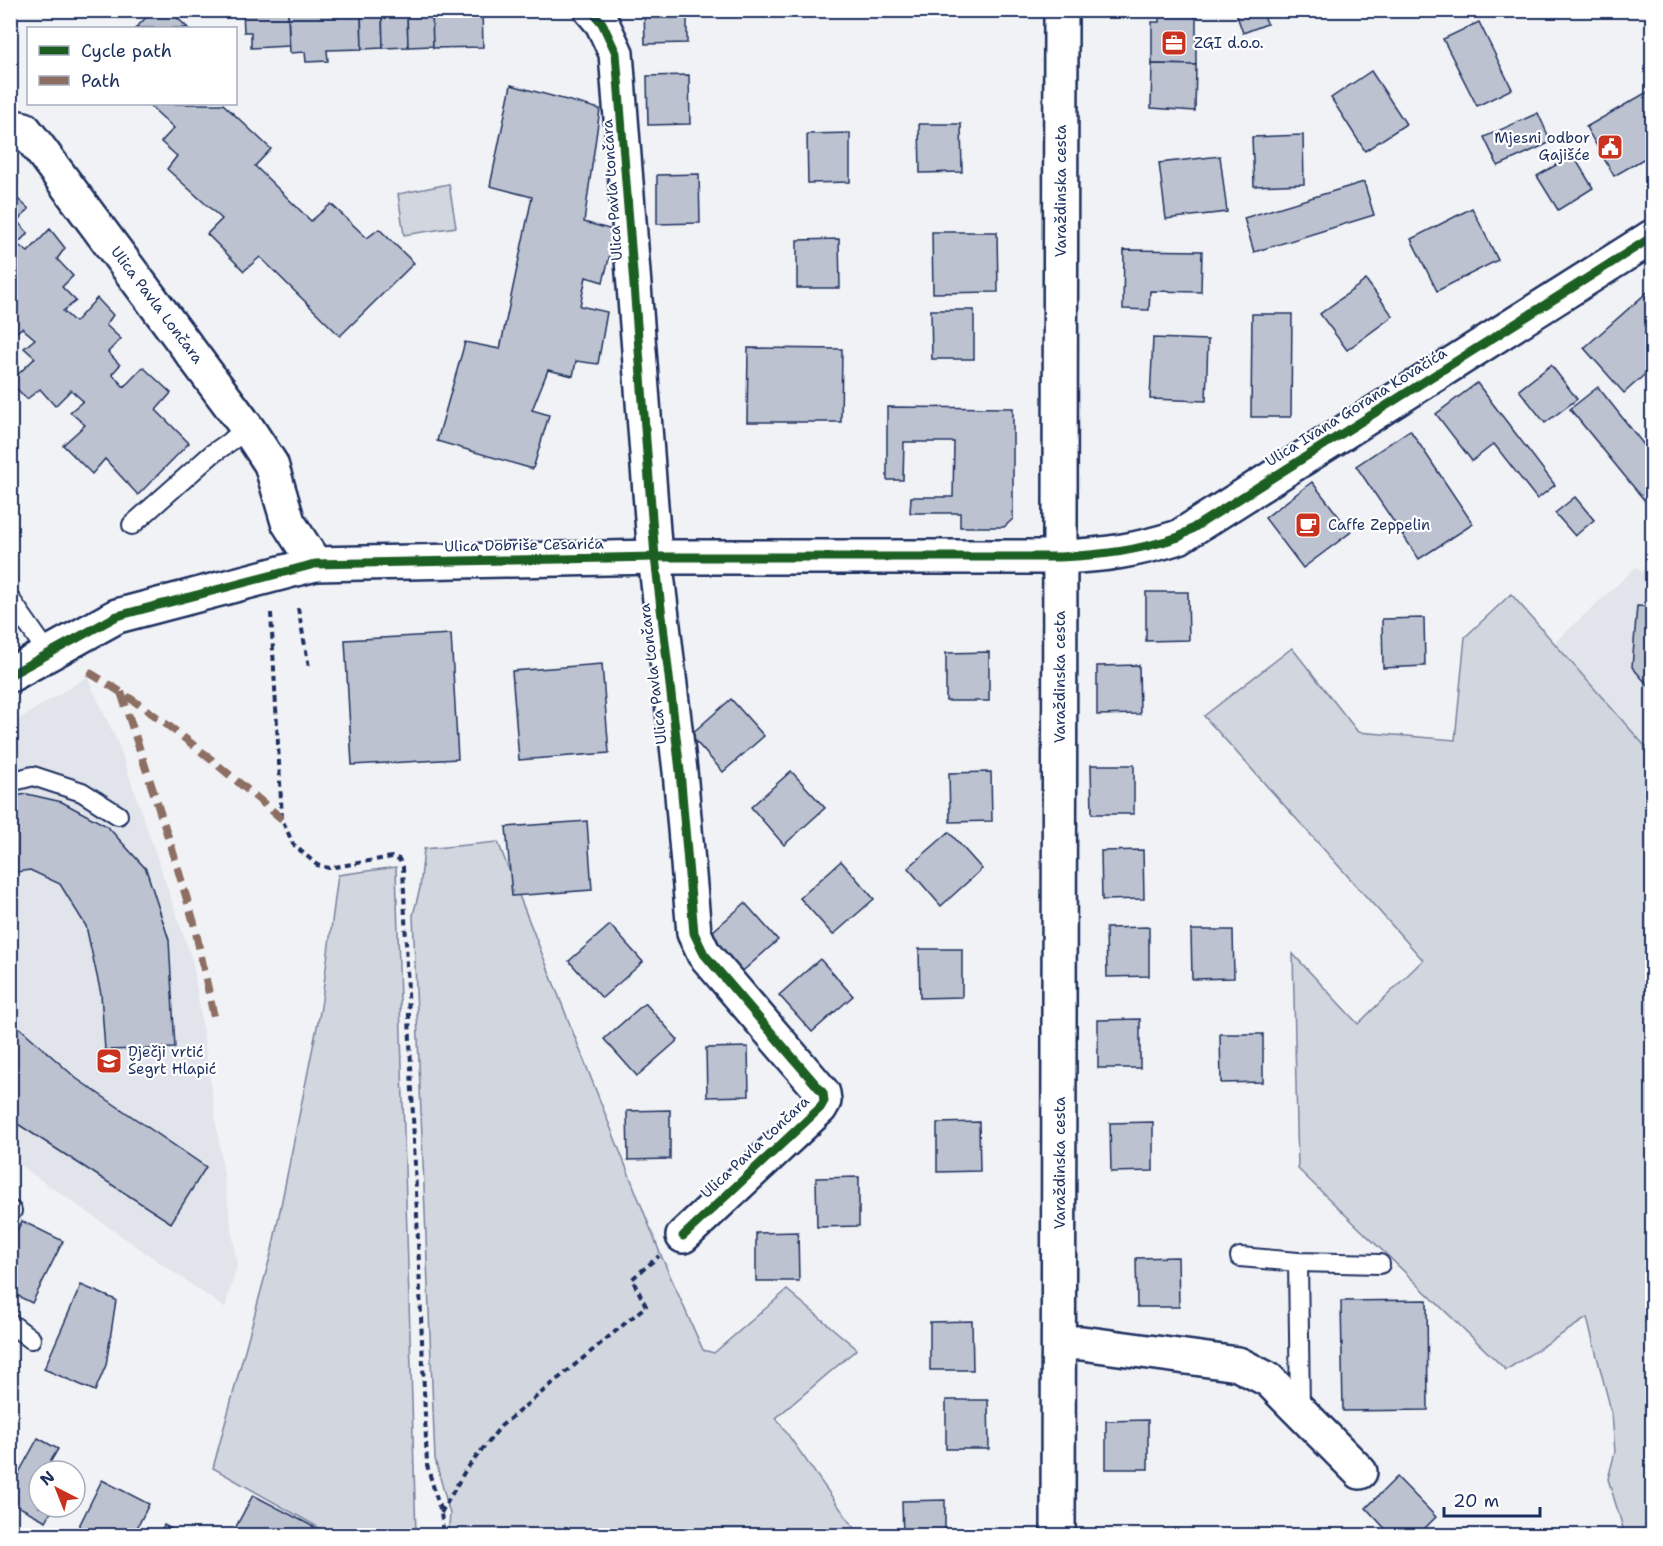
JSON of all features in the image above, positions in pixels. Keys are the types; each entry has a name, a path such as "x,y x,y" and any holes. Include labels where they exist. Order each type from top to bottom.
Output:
{"street":[{"name":"Ulica Pavla Lončara","path":"591,10 602,23 616,53 656,557 680,771 694,933 704,954 823,1093 824,1101 820,1108 683,1236"},
{"name":"Varaždinska cesta","path":"1058,1536 1062,10"},
{"name":"Ulica Pavla Lončara","path":"10,126 24,129 248,429 272,464 288,522 315,564"},
{"name":"Ulica Ivana Gorana Kovačića","path":"1060,557 1107,555 1144,548 1179,537 1653,237"},
{"name":"Ulica Dobriše Cesarića","path":"10,675 117,616 315,564 656,557 1060,557"},
{"path":"1060,1343 1082,1342 1238,1365 1269,1380 1360,1472"}],"lane":[{"path":"132,525 212,454 248,429"},
{"path":"10,599 48,653"},
{"path":"10,782 33,776 81,792 118,814"},
{"path":"1240,1257 1298,1262 1380,1264"},
{"path":"1298,1262 1300,1409"},
{"path":"10,1323 31,1339"}],"path":[{"path":"298,608 309,667"},
{"path":"271,613 282,819 293,844 317,865 329,868 392,857 399,859 403,867 427,1465 441,1513 444,1536"},
{"path":"441,1513 465,1471 501,1426 646,1306 632,1279 683,1236"}],"shaded area":[{"path":"449,184 456,227 404,235 398,194"},
{"path":"1652,562 1652,754 1554,643 1636,567 1641,572"},
{"path":"1511,594 1652,754 1652,1535 1618,1535 1624,1531 1608,1479 1615,1452 1612,1414 1587,1318 1506,1370 1298,1169 1293,954 1358,1024 1423,960 1204,716 1292,648 1358,732 1455,740 1465,637"},
{"name":"Dječji vrtić Šegrt Hlapić","path":"87,677 118,743 193,963 237,1265 225,1308 11,1159 11,724"},
{"path":"498,842 660,1253 703,1350 714,1353 787,1290 857,1349 776,1418 859,1535 448,1535 450,1514 435,1459 413,915 420,888 424,849"},
{"path":"396,867 416,1535 332,1535 213,1468 272,1250 321,1007 338,875"}],"building":[{"path":"153,10 169,10 187,27 137,27"},
{"path":"243,10 288,10 289,46 251,48 251,32 244,32"},
{"path":"288,10 361,10 362,49 327,50 328,61 306,62 305,52 290,53"},
{"path":"361,10 382,10 383,48 362,49"},
{"path":"382,10 407,10 408,47 383,48"},
{"path":"407,10 432,10 433,46 408,47"},
{"path":"432,10 482,10 483,47 433,48"},
{"path":"644,10 687,10 687,43 645,44"},
{"name":"ZGI d.o.o.","path":"1160,10 1196,10 1196,65 1152,64 1152,22 1159,22"},
{"path":"1235,10 1262,10 1267,24 1243,33"},
{"path":"1479,22 1512,89 1477,106 1443,39"},
{"path":"1152,64 1196,65 1195,111 1151,108"},
{"path":"1371,71 1406,124 1365,151 1331,98"},
{"path":"689,75 690,124 648,125 647,76"},
{"path":"511,85 600,109 584,222 616,231 603,282 586,277 580,306 607,312 598,364 576,361 573,376 548,370 532,410 549,415 533,469 437,441 465,342 500,349 532,197 490,186"},
{"path":"1649,91 1652,96 1652,154 1614,176 1586,127"},
{"path":"149,105 224,105 271,149 255,166 311,221 331,204 367,238 379,229 414,263 340,336 260,257 244,271 207,234 222,219 167,169 177,156 161,142 174,128"},
{"path":"1538,113 1551,142 1498,166 1484,137"},
{"path":"919,124 961,124 962,172 920,173"},
{"path":"850,133 850,182 808,183 807,134"},
{"path":"1303,135 1304,184 1254,186 1252,137"},
{"path":"1573,155 1593,188 1558,210 1537,176"},
{"path":"1220,156 1227,212 1166,219 1159,163"},
{"path":"699,174 700,223 657,224 657,175"},
{"path":"10,175 18,182 10,190"},
{"path":"1364,182 1374,215 1254,252 1244,218"},
{"path":"10,192 29,209 17,221 28,233 17,244 28,252 50,229 65,248 57,259 73,276 62,287 76,301 63,311 75,322 97,298 113,315 106,325 121,339 108,352 120,365 112,374 124,387 143,367 171,393 156,410 189,443 138,495 105,459 92,474 63,445 85,425 70,412 83,401 71,390 55,406 40,389 27,399 10,382 35,358 24,348 35,339 22,328 10,337"},
{"path":"1472,208 1498,260 1437,291 1411,239"},
{"path":"932,232 997,232 998,292 933,293"},
{"path":"839,239 840,288 797,288 797,240"},
{"path":"1124,250 1202,251 1201,292 1150,291 1149,310 1123,309"},
{"path":"1366,280 1393,316 1347,350 1320,314"},
{"path":"1652,288 1652,368 1624,393 1584,348"},
{"path":"931,310 974,310 974,359 932,359"},
{"path":"1252,314 1292,314 1291,417 1251,417"},
{"path":"1153,338 1208,340 1206,401 1150,399"},
{"path":"748,348 842,349 841,422 747,422"},
{"path":"1551,365 1577,399 1545,423 1519,390"},
{"path":"1477,383 1555,485 1537,499 1494,444 1472,461 1436,414"},
{"path":"1598,387 1652,455 1652,496 1645,501 1570,409"},
{"path":"887,407 1013,408 1013,519 1004,527 960,527 960,513 910,513 911,497 953,497 954,442 904,442 903,480 887,480"},
{"path":"1410,430 1473,524 1419,559 1356,466"},
{"name":"Caffe Zeppelin","path":"1312,482 1351,532 1303,568 1265,518"},
{"path":"1575,497 1594,520 1575,536 1555,513"},
{"path":"1146,592 1188,592 1189,640 1146,641"},
{"path":"1637,606 1652,607 1652,690 1632,667"},
{"path":"1424,618 1425,666 1383,668 1382,619"},
{"path":"451,634 458,759 352,765 345,640"},
{"path":"989,652 989,701 946,701 946,653"},
{"path":"602,664 609,753 519,760 512,671"},
{"path":"1139,665 1140,714 1097,715 1097,666"},
{"path":"731,699 764,736 723,772 690,735"},
{"path":"1091,765 1134,765 1134,814 1092,814"},
{"path":"791,771 825,808 784,845 751,807"},
{"path":"991,772 992,821 950,822 949,773"},
{"path":"27,794 62,802 107,826 146,869 169,940 175,1048 105,1050 101,994 86,926 60,884 30,870 10,873 10,797"},
{"path":"587,821 592,890 512,896 506,827"},
{"path":"949,832 982,869 941,906 908,868"},
{"path":"1143,850 1144,899 1102,900 1101,851"},
{"path":"841,861 874,899 833,935 800,898"},
{"path":"745,903 778,940 737,976 704,939"},
{"path":"610,925 643,962 602,998 569,961"},
{"path":"1149,927 1149,976 1107,977 1106,928"},
{"path":"1191,930 1233,930 1234,978 1192,979"},
{"path":"919,949 962,949 962,997 920,998"},
{"path":"820,959 853,996 812,1032 779,995"},
{"path":"645,1003 678,1040 637,1076 604,1039"},
{"path":"10,1019 77,1079 206,1167 171,1223 10,1119"},
{"path":"1140,1019 1140,1068 1098,1068 1098,1020"},
{"path":"1220,1034 1263,1034 1263,1082 1221,1083"},
{"path":"748,1047 749,1096 707,1097 706,1048"},
{"path":"670,1110 670,1159 628,1160 627,1111"},
{"path":"979,1122 980,1171 937,1172 937,1123"},
{"path":"1153,1122 1153,1171 1111,1172 1110,1123"},
{"path":"859,1177 859,1226 817,1227 816,1178"},
{"path":"22,1221 63,1241 32,1303 10,1292 10,1244"},
{"path":"798,1232 799,1281 756,1281 756,1233"},
{"path":"1178,1257 1179,1307 1137,1307 1136,1258"},
{"path":"81,1285 116,1300 106,1365 95,1391 44,1369"},
{"path":"1427,1300 1428,1410 1343,1411 1341,1301"},
{"path":"972,1321 973,1370 930,1370 930,1322"},
{"path":"946,1400 988,1400 989,1449 946,1449"},
{"path":"1148,1420 1148,1469 1106,1469 1106,1421"},
{"path":"38,1438 58,1449 52,1459 27,1459 27,1511 10,1502 10,1489"},
{"path":"1397,1477 1436,1517 1417,1536 1392,1536 1366,1508"},
{"path":"102,1480 149,1504 133,1536 74,1536 82,1519 87,1519 87,1510"},
{"path":"253,1495 331,1536 231,1536"},
{"path":"945,1500 945,1536 903,1536 902,1501"},
{"path":"164,1525 184,1536 158,1536"},
{"path":"807,1530 850,1530 850,1536 807,1536"}],"marked path":[{"path":"88,672 164,722 282,819"},
{"path":"121,692 194,923 214,1017"},
{"path":"1639,1536 1652,1528"}],"cycle path":[{"path":"591,10 602,23 616,53 655,557 680,771 694,933 704,954 823,1093 824,1101 820,1108 683,1236"},
{"path":"10,675 117,616 315,564 655,557 1060,557 1120,552 1163,542 1179,537 1652,237"}],"place":[{"name":"ZGI d.o.o.","path":"1174,43"},
{"name":"Mjesni odbor Gajišće","path":"1610,147"},
{"name":"Caffe Zeppelin","path":"1308,525"},
{"name":"Dječji vrtić Šegrt Hlapić","path":"109,1061"}]}
